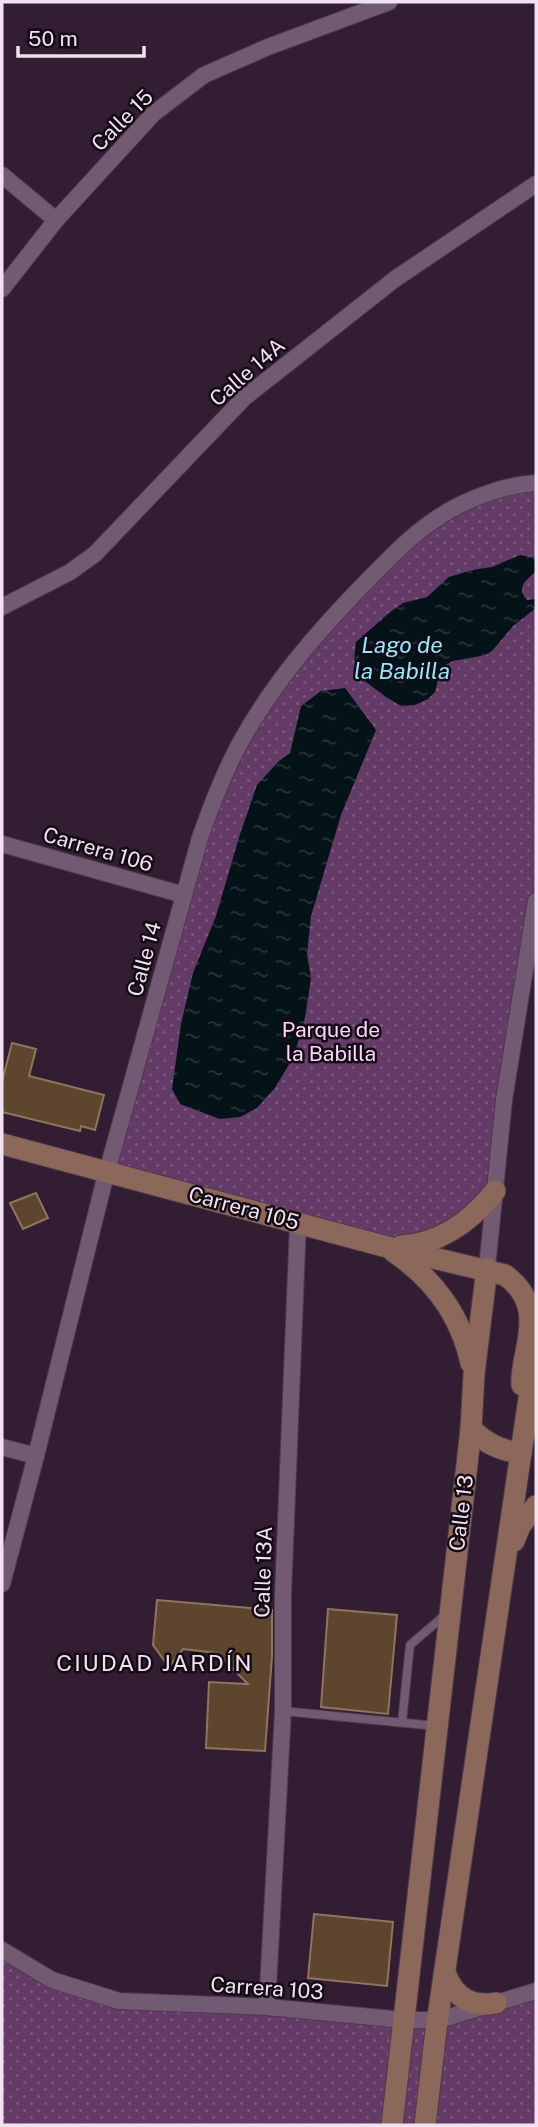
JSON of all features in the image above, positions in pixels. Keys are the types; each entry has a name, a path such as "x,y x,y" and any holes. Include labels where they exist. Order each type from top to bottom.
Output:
{"main road":[{"name":"Carrera 105","path":"2,1144 387,1247 486,1268 505,1275 521,1288 529,1303 530,1332 521,1381 528,1403"},
{"path":"387,1247 412,1245 448,1233 479,1211 495,1191"},
{"path":"387,1247 409,1262 445,1300 468,1348 474,1374"},
{"name":"Calle 13","path":"392,2124 471,1429 474,1374 486,1268"},
{"path":"426,2121 445,1972 506,1559 528,1454 528,1403 535,1367"},
{"path":"471,1429 485,1442 502,1450 528,1454"},
{"path":"506,1559 520,1526 536,1506"},
{"path":"445,1972 453,1990 460,1997 477,2004 496,2003"}],"street":[{"name":"Calle 15","path":"2,289 56,220 153,114 204,75 268,47 389,2"},
{"path":"2,175 56,220"},
{"name":"Calle 14A","path":"2,607 70,572 95,554 244,398 395,279 536,184"},
{"name":"Calle 14","path":"2,1584 107,1172 200,838 218,788 260,710 319,630 396,552 434,520 478,497 526,483 536,483"},
{"name":"Carrera 106","path":"2,844 184,895"},
{"name":"Calle 13","path":"486,1268 504,1100 536,901"},
{"name":"Calle 13A","path":"267,2007 283,1711 283,1595 298,1223"},
{"path":"2,1447 36,1456"},
{"name":"Carrera 103","path":"2,1950 52,1980 119,2001 267,2007 404,2020 439,2020 536,1991"}],"lane":[{"path":"402,1723 410,1645 450,1611"},
{"path":"283,1711 436,1726"}],"green space":[{"name":"Parque de la Babilla","path":"536,483 536,901 495,1191 412,1245 107,1172 218,788 319,630 434,520"},
{"path":"2,1950 119,2001 404,2020 536,1991 536,2125 2,2125"}],"water":[{"name":"Lago de la Babilla","path":"520,555 536,558 536,571 526,581 522,591 527,600 536,599 536,608 513,626 493,650 486,655 445,665 440,672 435,692 415,705 401,706 366,682 354,659 356,642 390,612 403,603 427,597 449,577 492,567"},
{"name":"Lago de la Babilla","path":"345,688 376,730 341,815 311,916 307,954 311,978 305,1018 294,1056 275,1088 257,1108 240,1117 220,1119 180,1104 172,1089 181,1024 193,973 216,916 257,785 290,753 301,706 321,691"}],"building":[{"path":"12,1043 36,1049 29,1076 104,1095 95,1130 81,1126 80,1131 2,1112 2,1082"},
{"path":"36,1193 48,1218 23,1229 10,1203"},
{"path":"157,1600 272,1610 272,1656 265,1751 206,1748 209,1682 248,1684 217,1653 183,1649 169,1667 153,1645"},
{"path":"328,1609 397,1615 388,1714 321,1707"},
{"path":"314,1914 393,1922 387,1986 308,1978"}],"district":[{"name":"CIUDAD JARDÍN","path":"155,1662"}]}
